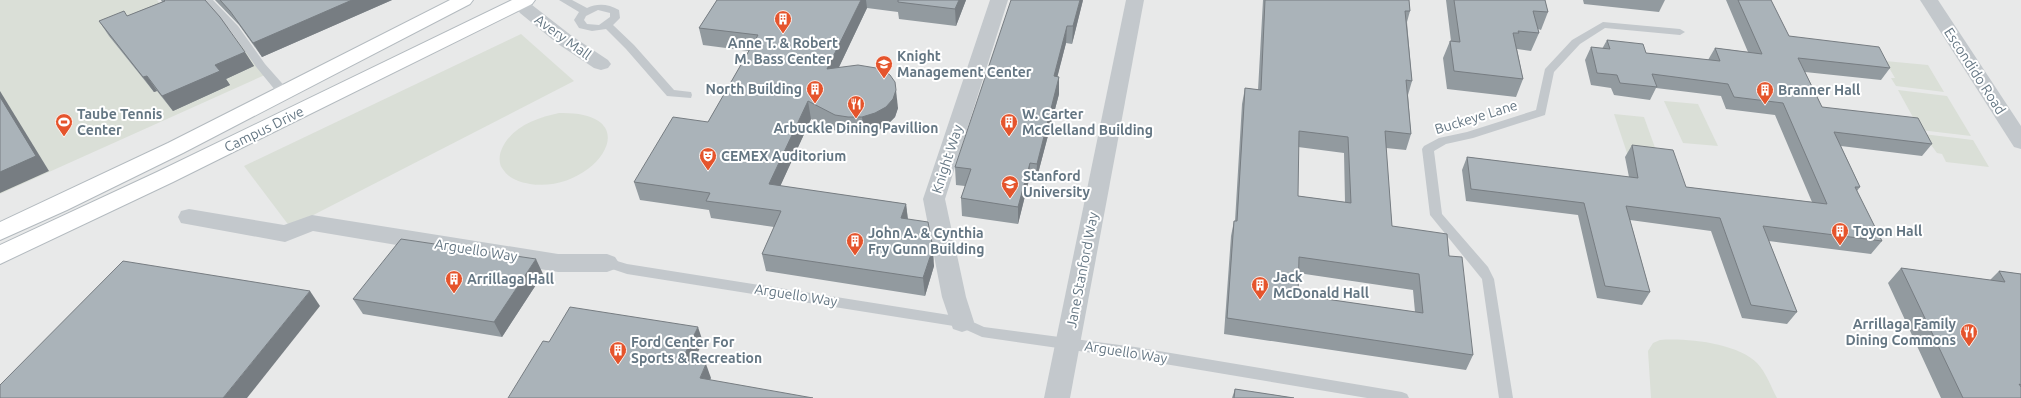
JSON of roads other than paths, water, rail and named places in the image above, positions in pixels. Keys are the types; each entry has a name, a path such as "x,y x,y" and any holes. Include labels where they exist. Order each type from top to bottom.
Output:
{"street":[{"name":"Campus Drive","path":"0,232 157,158 464,0"},
{"name":"Knight Way","path":"962,322 954,297 934,199 999,0"},
{"name":"Jane Stanford Way","path":"1057,398 1135,0"},
{"name":"Escondido Road","path":"1929,0 2021,142"},
{"name":"Campus Drive","path":"0,255 165,177 521,3"},
{"name":"Avery Mall","path":"521,3 566,40 601,64"},
{"name":"Arguello Way","path":"189,218 284,234 312,223 558,263 607,263"}],"lane":[{"path":"206,0 234,28 261,66 284,93"},
{"path":"564,0 586,11"},
{"path":"576,7 592,0"},
{"path":"597,7 612,9 615,12 615,18 607,25 597,28 583,26 579,20 582,14 586,11 597,7"},
{"path":"607,25 630,47 671,93 687,95"},
{"name":"Buckeye Lane","path":"1506,398 1488,279 1480,266 1436,215 1428,149 1443,141 1469,135 1541,112 1549,71 1576,42 1604,25 1680,32"},
{"name":"Arguello Way","path":"607,263 627,269 962,322 982,332 1067,343 1402,398"}],"place":[{"name":"Anne T. & Robert M. Bass Center","path":"783,34"},
{"name":"Knight Management Center","path":"884,79"},
{"name":"North Building","path":"815,104"},
{"name":"Branner Hall","path":"1765,105"},
{"name":"Arbuckle Dining Pavillion","path":"856,119"},
{"name":"Taube Tennis Center","path":"64,137"},
{"name":"W. Carter McClelland Building","path":"1009,137"},
{"name":"CEMEX Auditorium","path":"708,171"},
{"name":"Stanford University","path":"1010,199"},
{"name":"Toyon Hall","path":"1840,246"},
{"name":"John A. & Cynthia Fry Gunn Building","path":"855,256"},
{"name":"Arrillaga Hall","path":"454,294"},
{"name":"Jack McDonald Hall","path":"1260,300"},
{"name":"Arrillaga Family Dining Commons","path":"1969,347"},
{"name":"Ford Center For Sports & Recreation","path":"618,365"}]}
